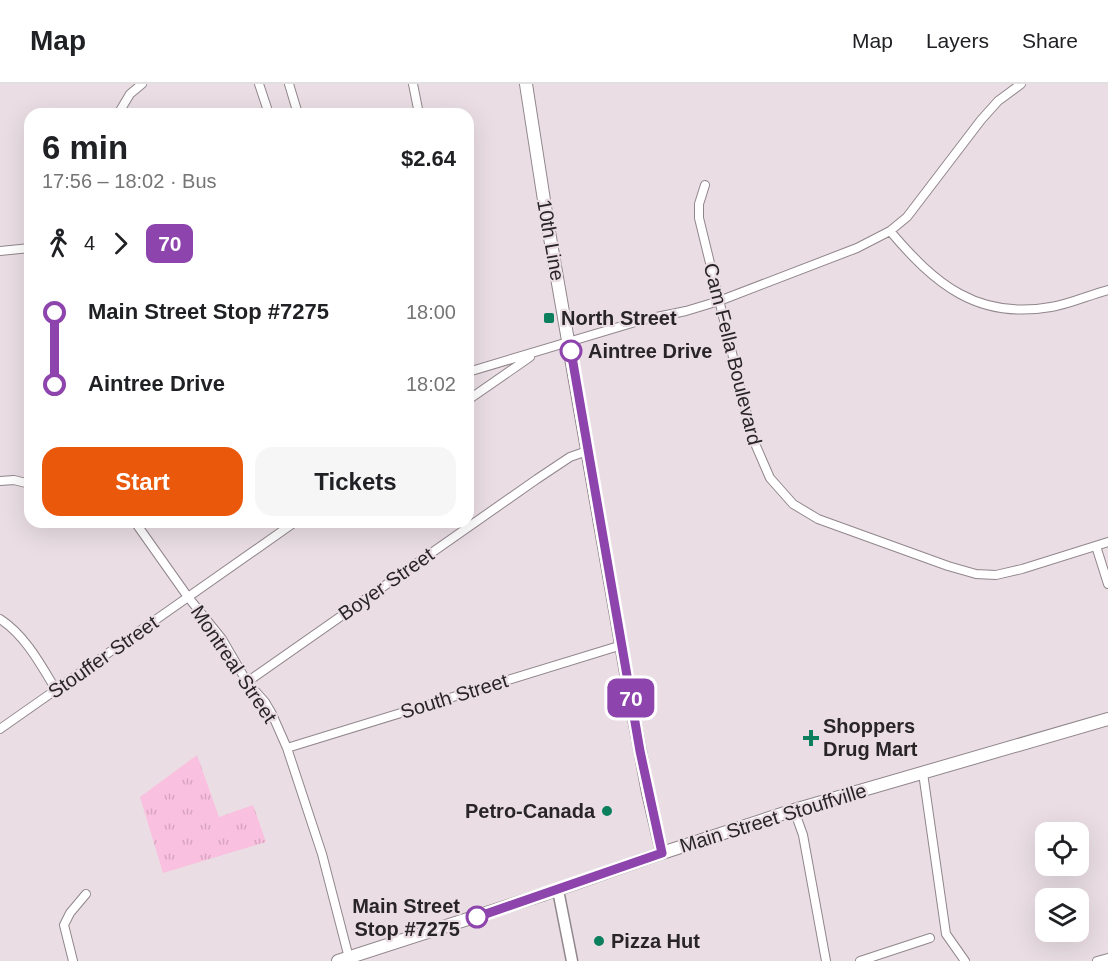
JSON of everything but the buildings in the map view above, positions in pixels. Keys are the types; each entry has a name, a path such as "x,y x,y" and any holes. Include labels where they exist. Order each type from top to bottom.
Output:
{"main road":[{"name":"10th Line","path":"526,84 587,451 648,793 662,853"},
{"name":"Main Street Stouffville","path":"344,959 364,957 662,853 794,810 1108,719"}],"street":[{"path":"122,108 130,94 142,84"},
{"path":"259,84 266,108"},
{"path":"290,84 296,108"},
{"path":"413,84 417,108"},
{"path":"474,370 642,321 719,302 857,248 890,231 907,217 992,107 1021,84"},
{"name":"Cam Fella Boulevard","path":"705,185 699,204 699,218 753,440 770,478 793,504 818,519 976,574 996,574 1022,569 1108,542"},
{"path":"890,231 912,257 939,283 967,300 992,307 1018,311 1052,307 1108,290"},
{"path":"0,251 24,249"},
{"path":"474,396 538,351"},
{"name":"Boyer Street","path":"474,523 570,457 587,451"},
{"path":"0,481 14,480 24,482"},
{"name":"Montreal Street","path":"139,528 188,597 222,639 247,682 265,702 287,748 322,854 344,959"},
{"name":"Stouffer Street","path":"0,729 286,528"},
{"name":"Boyer Street","path":"247,682 467,528"},
{"path":"1096,546 1108,584"},
{"path":"0,619 34,654 56,690"},
{"name":"South Street","path":"287,748 622,645"},
{"path":"923,773 946,933 965,961"},
{"path":"794,810 803,835 826,961"},
{"path":"558,890 572,961"},
{"path":"73,961 64,925 70,913 86,894"},
{"path":"860,961 930,938"},
{"path":"1097,961 1108,958"}],"green space":[{"path":"197,755 219,817 253,805 266,842 163,873 140,797"}],"bus line":[{"name":"70","path":"477,917 662,853 640,751 571,351"}],"place":[{"name":"North Street","path":"549,318"},
{"name":"Aintree Drive","path":"571,351"},
{"name":"Shoppers Drug Mart","path":"811,738"},
{"name":"Petro-Canada","path":"607,811"},
{"name":"Main Street Stop #7275","path":"477,917"},
{"name":"Pizza Hut","path":"599,941"}]}
